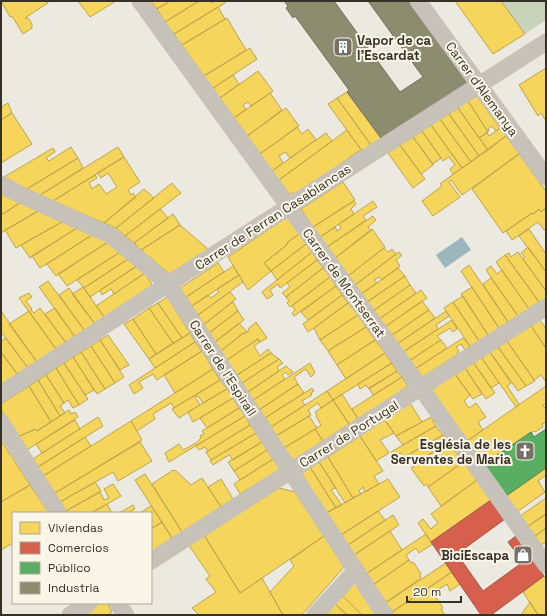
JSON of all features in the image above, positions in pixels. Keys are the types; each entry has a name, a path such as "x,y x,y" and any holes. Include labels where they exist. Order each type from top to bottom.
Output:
{"street":[{"name":"Carrer de Montserrat","path":"140,1 421,388 546,565"},
{"name":"Carrer d'Alemanya","path":"418,1 546,177"},
{"name":"Carrer de Ferran Casablancas","path":"1,394 168,284 289,208 546,42"},
{"name":"Carrer de l'Espirall","path":"1,184 17,193 110,235 168,284 385,615"},
{"name":"Carrer de Portugal","path":"152,560 546,307"},
{"path":"1,422 57,512"},
{"path":"315,615 356,570"},
{"path":"70,615 87,604"},
{"path":"118,604 126,615"}],"green space":[{"path":"501,1 546,1 546,20 525,34"}],"water":[{"path":"462,237 471,250 445,268 436,255"}],"building: Viviendas":[{"path":"1,1 47,1 48,3 25,18 29,19 32,24 32,28 23,34 12,16 10,17"},
{"path":"78,1 116,1 90,17"},
{"path":"151,1 170,1 157,9"},
{"path":"170,1 199,1 165,22 157,9"},
{"path":"199,1 211,1 212,3 215,1 224,1 225,3 174,34 165,22"},
{"path":"455,1 501,1 525,34 493,54"},
{"path":"218,7 225,19 182,45 174,34"},
{"path":"227,18 246,50 204,76 182,45"},
{"path":"250,48 257,59 213,88 204,76"},
{"path":"546,68 546,121 541,113 538,116 519,85"},
{"path":"258,71 273,91 251,106 248,102 243,105 246,109 234,118 220,98"},
{"path":"233,75 239,84 220,98 213,88"},
{"path":"347,92 381,138 371,145 337,98"},
{"path":"270,93 282,110 247,136 234,118"},
{"path":"477,96 500,128 496,131 492,126 488,129 488,132 468,101"},
{"path":"337,98 371,145 362,151 328,104"},
{"path":"468,101 488,132 479,138 458,108"},
{"path":"8,103 12,113 1,120 1,107"},
{"path":"286,108 299,126 260,154 247,136"},
{"path":"458,108 488,150 479,156 449,114"},
{"path":"12,113 32,144 1,163 1,120"},
{"path":"449,114 479,156 471,162 440,119"},
{"path":"440,119 471,162 462,168 431,125"},
{"path":"431,125 462,168 453,174 450,169 455,165 449,157 443,161 422,131"},
{"path":"297,127 302,134 308,129 316,140 290,158 285,152 279,156 283,163 272,171 260,154"},
{"path":"500,128 506,136 488,150 479,138 487,132 489,136"},
{"path":"347,130 362,151 357,152 295,195 294,193 288,194 279,180"},
{"path":"422,131 441,158 433,164 413,137"},
{"path":"326,133 332,141 279,180 272,171"},
{"path":"506,136 519,154 462,195 451,180 449,182 460,197 433,216 422,201 442,186 440,184"},
{"path":"413,137 433,165 421,174 400,145"},
{"path":"400,145 425,179 413,188 388,153"},
{"path":"71,147 78,158 27,189 4,177 53,148 55,152 46,158 49,161"},
{"path":"118,147 124,157 53,201 40,195"},
{"path":"519,154 546,191 546,208 541,212 539,209 533,214 532,213 503,233 472,189"},
{"path":"124,157 140,182 128,190 131,195 133,193 136,197 104,223 53,201 95,175 97,178 89,183 92,189 99,184 106,194 117,187 108,173 101,178 97,173"},
{"path":"78,158 83,168 40,195 27,189"},
{"path":"343,182 355,200 313,227 301,209"},
{"path":"172,183 181,193 125,236 116,228"},
{"path":"144,189 154,198 116,228 104,223"},
{"path":"1,194 20,203 1,215"},
{"path":"354,201 356,204 351,209 354,214 320,237 313,227"},
{"path":"373,201 377,207 363,216 366,220 327,247 320,237 335,227 337,231 341,228 339,224"},
{"path":"20,203 38,211 1,233 1,215"},
{"path":"546,208 546,229 544,230 538,222 512,240 506,231 532,213 533,214 539,209 541,212"},
{"path":"160,209 168,218 134,243 125,236"},
{"path":"38,211 62,222 16,248 5,230"},
{"path":"173,214 180,225 141,250 134,243"},
{"path":"373,216 376,220 368,227 371,231 335,258 327,247"},
{"path":"287,217 299,234 264,263 271,271 248,290 228,257"},
{"path":"62,222 77,228 30,258 21,245"},
{"path":"180,225 209,250 171,275 141,250"},
{"path":"77,228 92,235 40,268 32,256"},
{"path":"372,229 385,247 348,276 335,258"},
{"path":"529,229 546,254 546,272 519,236"},
{"path":"299,234 306,244 271,271 264,263"},
{"path":"92,235 108,242 56,276 47,264"},
{"path":"108,242 120,252 67,286 58,274"},
{"path":"306,244 312,252 277,280 271,271"},
{"path":"528,247 546,272 546,291 523,259 525,257 521,253"},
{"path":"384,248 388,252 392,249 396,254 355,285 348,276"},
{"path":"120,252 128,259 84,288 77,280"},
{"path":"312,252 317,260 280,288 278,284 270,290 273,295 267,299 262,292"},
{"path":"399,252 402,255 396,260 400,266 382,280 379,277 374,280 377,283 361,294 355,285"},
{"path":"518,252 546,291 546,298 539,302 505,255 509,253 511,257"},
{"path":"505,255 539,302 529,309 496,262"},
{"path":"128,259 137,266 90,297 84,288"},
{"path":"317,260 323,268 286,297 282,293 290,287 287,283"},
{"path":"218,263 224,272 186,297 180,288"},
{"path":"469,265 508,322 499,328 461,271"},
{"path":"137,266 145,273 114,294 111,289 102,295 100,290"},
{"path":"233,266 239,275 192,306 186,297"},
{"path":"491,266 497,274 502,270 529,309 518,316 486,270"},
{"path":"323,268 330,277 290,307 287,303 289,301 286,297"},
{"path":"398,268 405,276 367,302 361,294"},
{"path":"145,273 153,286 105,318 96,306"},
{"path":"239,275 243,282 198,315 192,306 208,295 211,298 219,292 217,289"},
{"path":"405,276 410,285 373,311 367,302"},
{"path":"330,277 336,286 294,316 292,313 295,310 292,306"},
{"path":"491,278 518,316 508,322 483,284"},
{"path":"48,281 85,331 75,337 39,287"},
{"path":"410,285 416,293 379,319 373,311"},
{"path":"336,286 342,295 308,320 301,312"},
{"path":"83,287 105,318 95,324 72,294"},
{"path":"472,287 499,328 488,335 461,294"},
{"path":"69,288 95,324 85,331 59,295"},
{"path":"421,290 427,298 385,327 379,319"},
{"path":"230,292 236,299 203,325 198,315"},
{"path":"29,293 32,297 26,301 32,309 31,310 34,313 40,308 66,343 56,349 19,298"},
{"path":"342,295 348,303 308,332 303,324"},
{"path":"463,296 488,335 479,341 453,302"},
{"path":"167,297 190,333 182,338 158,303"},
{"path":"422,301 429,310 391,336 385,327"},
{"path":"233,302 238,311 209,333 203,325"},
{"path":"453,302 479,341 470,346 444,308"},
{"path":"158,303 182,338 173,343 149,308"},
{"path":"348,303 358,315 320,340 314,328"},
{"path":"55,308 75,337 66,343 45,314"},
{"path":"149,308 173,343 156,354 133,319"},
{"path":"429,310 435,318 397,344 391,336"},
{"path":"1,311 37,362 28,368 1,332"},
{"path":"29,311 56,349 37,362 9,324"},
{"path":"238,311 244,320 215,342 209,333"},
{"path":"446,311 449,316 436,325 438,329 403,352 397,344"},
{"path":"358,315 366,327 328,351 320,340"},
{"path":"133,319 156,354 149,359 124,324"},
{"path":"452,320 457,329 453,332 450,328 437,336 441,340 409,361 403,352"},
{"path":"540,320 546,329 546,348 531,326"},
{"path":"256,322 267,338 260,342 258,339 227,360 221,351 242,334 249,331 248,329"},
{"path":"239,323 247,332 242,334 221,351 215,342"},
{"path":"531,326 546,348 546,382 541,375 534,380 507,341"},
{"path":"366,327 375,340 337,365 328,351"},
{"path":"190,333 195,342 155,368 149,359"},
{"path":"108,335 129,365 120,370 100,340"},
{"path":"6,338 28,368 18,375 1,352 1,341"},
{"path":"463,338 470,346 465,350 461,344 456,347 459,351 457,353 458,354 421,378 415,369"},
{"path":"258,339 260,342 254,346 260,356 268,349 271,353 237,375 227,360"},
{"path":"100,340 124,377 115,383 91,346"},
{"path":"375,340 385,353 346,379 337,365"},
{"path":"441,340 447,348 415,369 409,361"},
{"path":"507,341 535,381 526,386 498,347"},
{"path":"195,342 202,351 157,380 153,374 139,382 143,388 134,394 129,385"},
{"path":"91,346 115,383 105,389 81,352"},
{"path":"498,347 526,386 518,391 490,352"},
{"path":"202,351 213,369 175,393 164,375"},
{"path":"81,352 105,389 97,394 73,357"},
{"path":"490,352 511,383 507,386 519,404 516,407 481,357"},
{"path":"271,353 279,359 242,383 237,375"},
{"path":"385,353 392,363 333,400 327,391"},
{"path":"3,355 18,375 1,386 1,356"},
{"path":"73,357 94,390 85,395 64,363"},
{"path":"481,357 499,383 491,388 473,362"},
{"path":"279,359 283,363 277,367 279,371 248,392 242,383"},
{"path":"473,362 495,393 486,399 465,368"},
{"path":"64,363 88,399 79,405 56,368"},
{"path":"310,363 315,373 311,377 306,369 294,377 298,384 259,410 253,400"},
{"path":"392,363 397,371 369,389 366,385 360,389 358,384"},
{"path":"286,366 293,372 288,375 286,372 282,375 285,379 253,400 248,392"},
{"path":"56,368 79,405 73,408 68,400 64,403 46,375"},
{"path":"465,368 482,394 473,399 455,374"},
{"path":"213,369 220,380 174,408 171,403 153,414 155,419 137,431 131,421"},
{"path":"397,371 402,377 373,395 369,388"},
{"path":"455,374 470,395 464,401 469,408 476,403 486,417 478,422 483,430 467,441 430,390"},
{"path":"46,375 64,403 60,406 65,413 60,416 38,380"},
{"path":"402,377 408,386 358,419 352,409"},
{"path":"38,380 60,416 51,422 29,386"},
{"path":"220,380 227,389 203,403 198,396 195,397 200,405 179,418 172,409"},
{"path":"298,384 304,393 265,418 259,410"},
{"path":"29,386 51,422 37,431 35,429 18,437 1,410 1,404"},
{"path":"546,386 546,403 543,405 545,408 546,407 546,422 542,424 543,427 535,432 534,431 484,464 467,441"},
{"path":"312,388 314,391 311,393 312,395 302,401 305,405 271,427 265,418"},
{"path":"227,389 233,398 193,422 188,412"},
{"path":"327,391 333,400 321,408 318,403 308,410 311,415 276,436 271,427"},
{"path":"342,394 358,419 349,424 333,400"},
{"path":"233,398 239,408 207,428 200,418"},
{"path":"333,400 349,424 323,441 315,429 321,425 315,412"},
{"path":"410,403 422,422 396,436 384,419"},
{"path":"239,408 245,416 169,462 165,453 179,444 183,450 196,443 201,438 200,436 204,434 202,431"},
{"path":"69,410 71,414 75,412 78,417 27,450 18,437 35,429 37,431"},
{"path":"245,416 250,425 208,451 205,447 199,450 196,446"},
{"path":"309,416 317,428 284,448 276,436"},
{"path":"98,417 103,426 38,467 33,459"},
{"path":"431,417 436,426 403,445 396,436"},
{"path":"384,419 394,433 380,440 389,453 376,461 360,436"},
{"path":"75,420 80,429 42,453 36,444"},
{"path":"131,421 142,440 55,493 43,476"},
{"path":"250,425 256,433 211,460 206,452"},
{"path":"436,426 443,435 404,457 401,453 394,456 391,452"},
{"path":"315,429 323,441 292,461 284,448"},
{"path":"256,433 262,442 233,460 229,455 213,465 210,461 211,460"},
{"path":"443,435 449,443 417,462 411,453"},
{"path":"360,436 383,471 374,476 379,484 365,492 363,487 359,491 361,494 353,498 328,457"},
{"path":"85,437 91,446 43,476 38,467"},
{"path":"1,440 30,485 1,502"},
{"path":"140,442 152,461 118,481 113,472 60,502 55,493"},
{"path":"262,442 267,450 234,471 228,462"},
{"path":"449,443 463,462 428,487 426,484 424,486 411,468 414,467 412,464"},
{"path":"267,450 273,459 240,480 234,471"},
{"path":"328,457 353,498 345,503 319,462"},
{"path":"273,459 280,469 240,494 234,484"},
{"path":"319,462 336,488 331,490 342,505 336,508 310,467"},
{"path":"463,462 477,480 441,506 428,487"},
{"path":"310,467 336,508 326,513 301,474"},
{"path":"546,468 546,475 538,481 545,492 517,512 506,496"},
{"path":"175,470 191,485 202,478 221,507 182,532 152,484"},
{"path":"145,474 182,532 172,538 135,480"},
{"path":"221,479 233,499 221,507 208,487"},
{"path":"388,479 400,497 341,535 326,513"},
{"path":"477,480 491,500 431,542 418,523 423,519 431,529 438,523 431,514"},
{"path":"95,482 101,491 66,511 60,502"},
{"path":"113,484 121,496 93,512 66,512 100,492 104,500 109,498 104,489"},
{"path":"30,485 48,512 12,512 12,544 1,550 1,502"},
{"path":"279,488 295,492 324,536 240,593 204,535"},
{"path":"546,498 546,514 528,526 520,516"},
{"path":"107,504 111,512 93,512"},
{"path":"133,505 135,509 130,512 121,512"},
{"path":"151,506 162,522 152,528 152,512 142,512"},
{"path":"378,511 385,520 348,545 341,535"},
{"path":"546,514 546,528 535,536 528,526"},
{"path":"393,515 399,525 354,555 348,545"},
{"path":"162,522 172,538 152,551 152,528"},
{"path":"546,528 546,542 541,545 535,536"},
{"path":"390,531 402,550 366,574 354,555"},
{"path":"426,534 433,544 419,553 416,548 406,555 409,560 373,585 366,574"},
{"path":"204,535 240,593 262,578 283,615 199,615 192,608 216,592 206,579 210,576 188,544"},
{"path":"324,536 344,567 302,615 283,615 270,592 294,566 290,560"},
{"path":"409,560 410,562 414,563 421,573 421,578 385,603 373,585"},
{"path":"446,563 452,572 392,612 385,603"},
{"path":"452,572 460,584 450,591 447,584 433,593 443,608 441,609 445,615 394,615 392,612"},
{"path":"544,576 546,579 546,615 538,615 523,592"},
{"path":"355,582 376,615 362,615 343,596"},
{"path":"343,596 362,615 347,615 335,604"},
{"path":"530,602 538,615 521,615"},
{"path":"98,604 108,604 112,612 108,615 81,615"},
{"path":"335,604 347,615 328,615 327,613"}],"building: Comercios":[{"path":"491,500 505,519 457,554 483,591 523,562 508,542 516,536 544,576 491,615 481,615 431,542"}],"building: Público":[{"name":"Església de les Serventes de Maria","path":"546,429 546,468 506,496 484,464 531,432 534,437"}],"building: Industria":[{"name":"Vapor de ca l'Escardat","path":"284,1 334,1 400,92 423,77 368,1 408,1 467,83 381,138 347,92 349,90 295,16 293,18 286,8 288,6"}],"place":[{"name":"Vapor de ca l'Escardat","path":"343,47"},
{"name":"Església de les Serventes de Maria","path":"525,451"},
{"name":"BiciEscapa","path":"523,555"}]}
